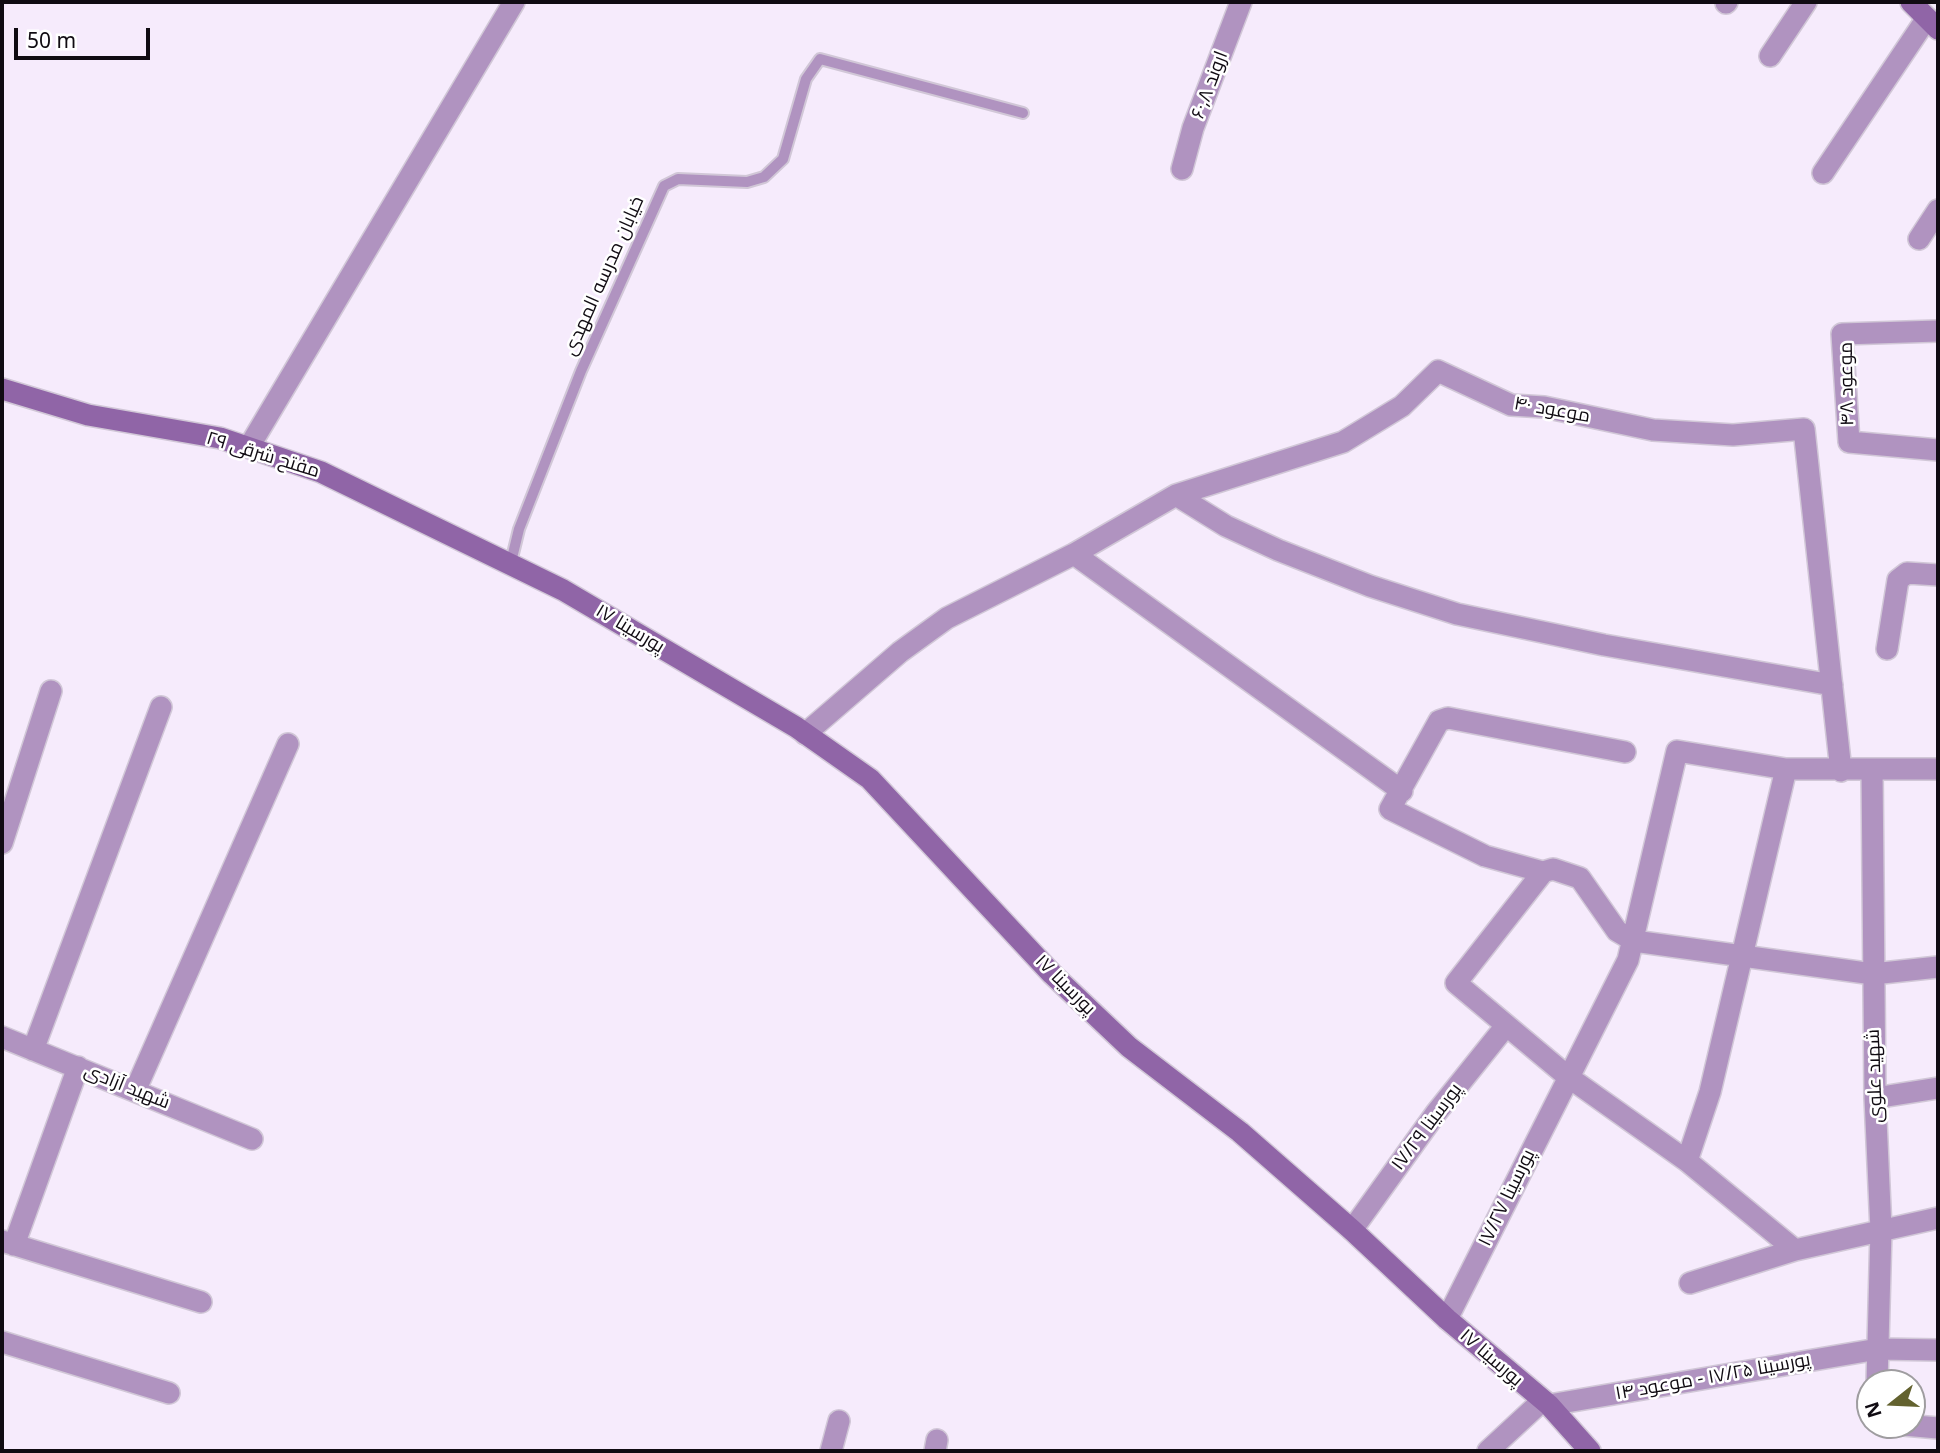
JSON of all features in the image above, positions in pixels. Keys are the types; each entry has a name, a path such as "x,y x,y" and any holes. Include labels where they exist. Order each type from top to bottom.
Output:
{"street":[{"path":"249,447 514,2"},
{"name":"اروند ۶۰٫۸","path":"1182,169 1194,128 1241,2"},
{"path":"1770,56 1806,2"},
{"path":"1823,173 1933,23 1911,2"},
{"path":"1919,239 1938,210"},
{"name":"موعود ۴۸","path":"1938,331 1842,334 1849,442 1938,450"},
{"name":"موعود ۴۰","path":"1176,495 1343,442 1402,406 1438,371 1511,405 1544,407 1653,430 1733,435 1804,429 1832,685"},
{"name":"مفتح شرقی ۲۹","path":"2,389 88,415 220,438 249,447 321,472 511,562"},
{"path":"805,734 900,652 947,618 1074,554 1176,495 1226,526 1278,550 1370,586 1457,614 1604,645 1832,685 1841,771"},
{"path":"1074,554 1402,791"},
{"name":"پورسینا ۱۷","path":"511,562 805,734 870,779 1052,974 1129,1047 1240,1132 1352,1230 1447,1319 1545,1403 1590,1451"},
{"path":"1887,649 1898,580 1907,573 1938,575"},
{"path":"2,843 51,691"},
{"path":"33,1050 161,707"},
{"path":"1625,752 1443,718 1391,807 1392,811 1485,856 1543,872 1553,869 1580,878 1617,931 1634,941 1744,954 1873,974 1938,967"},
{"path":"135,1091 288,744"},
{"name":"پورسینا ۱۷/۲۷","path":"1447,1319 1567,1076 1628,960 1676,751 1786,769"},
{"path":"1687,1161 1710,1092 1786,769 1938,769"},
{"name":"شهید علوی","path":"1872,769 1875,1098 1881,1230 1877,1369"},
{"path":"1543,872 1456,983 1505,1027 1567,1076 1687,1161 1796,1250"},
{"name":"پورسینا ۱۷/۲۹","path":"1352,1230 1436,1113 1505,1027"},
{"name":"شهید آزادی","path":"2,1037 252,1139"},
{"path":"78,1067 8,1243 201,1302"},
{"path":"1875,1098 1938,1087"},
{"path":"1690,1283 1796,1250 1938,1219"},
{"path":"2,1342 169,1393"},
{"name":"پورسینا ۱۷/۲۵ - موعود ۱۴","path":"1545,1403 1878,1349 1938,1350"},
{"path":"1488,1451 1545,1403"},
{"path":"831,1451 839,1421"}],"lane":[{"name":"خیابان مدرسه المهدی","path":"511,562 519,529 581,370 664,186 678,178 747,182 764,177 783,159 806,79 820,59 1023,113"}]}
